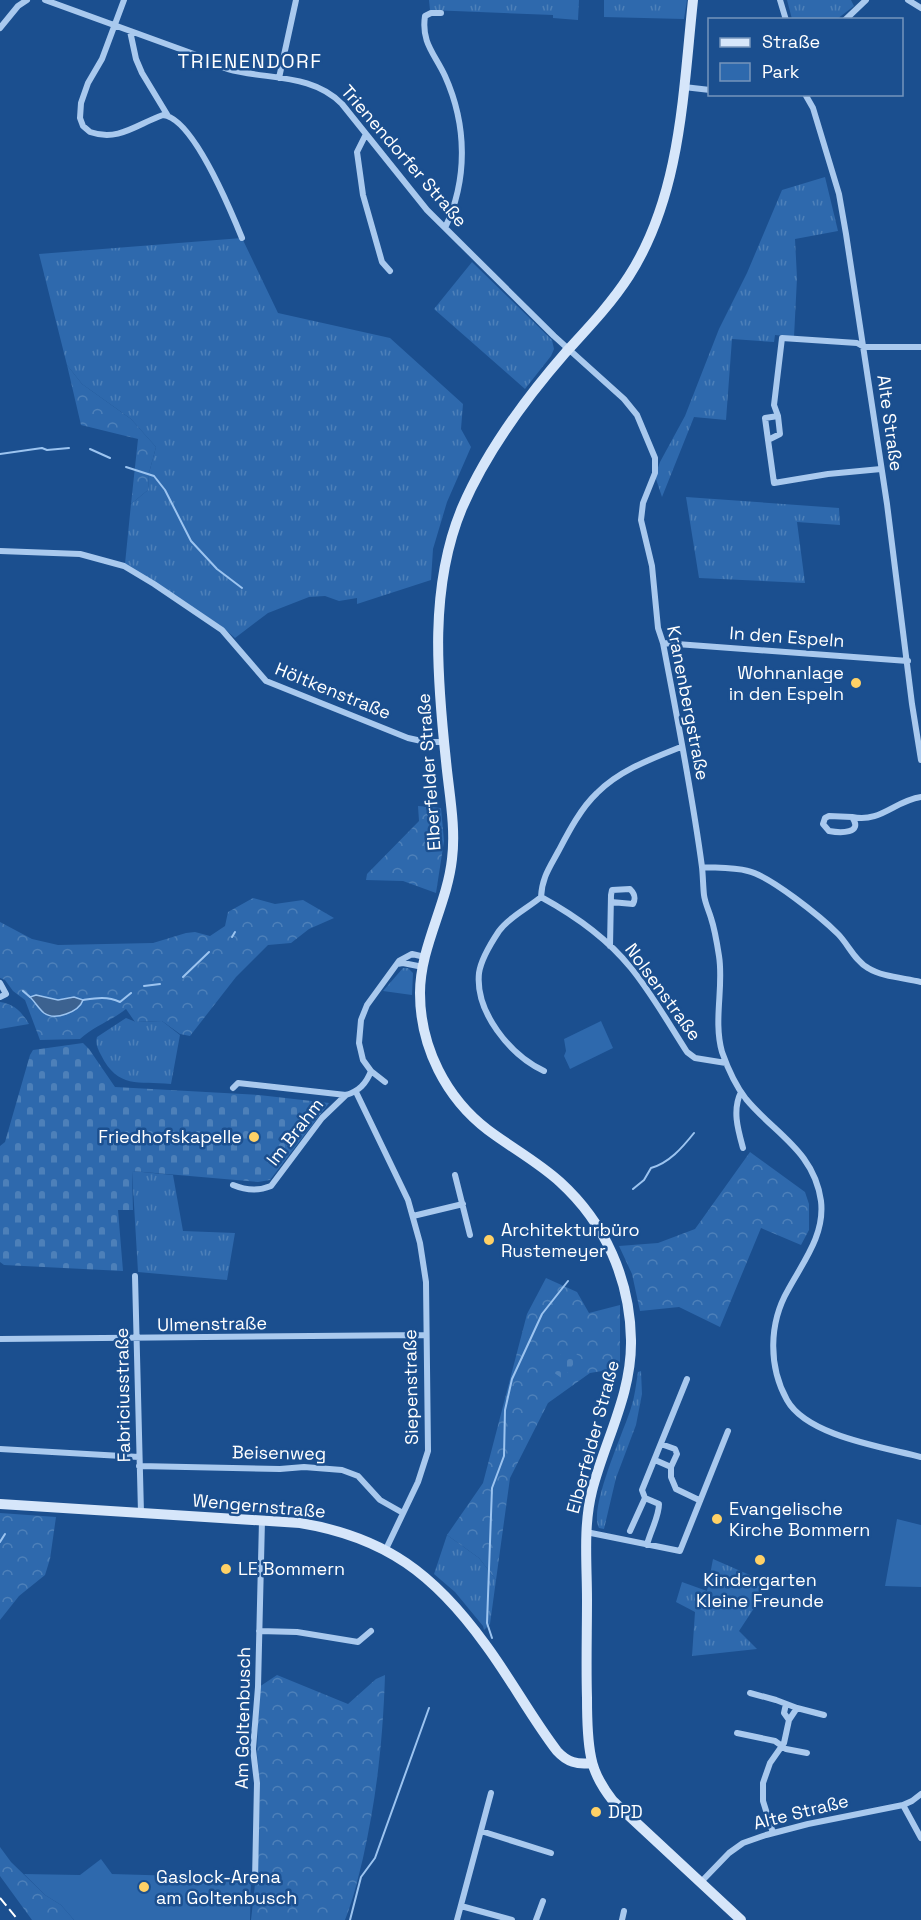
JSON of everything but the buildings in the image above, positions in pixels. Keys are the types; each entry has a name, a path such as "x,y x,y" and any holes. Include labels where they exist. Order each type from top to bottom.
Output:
{"main road":[{"name":"Elberfelder Straße","path":"693,0 684,87 671,170 659,211 645,244 630,275 616,295 528,398 500,438 483,466 460,514 445,566 438,621 440,688 452,817 452,858 448,884 424,962 420,997 425,1029 435,1063 447,1086 477,1121 549,1172 577,1199 599,1228 611,1250 622,1279 630,1320 630,1371 620,1411 592,1491 586,1532 587,1724 592,1763 598,1779 613,1801 741,1920"},
{"name":"Wengernstraße","path":"0,1504 300,1523 354,1536 386,1550 419,1571 450,1600 486,1645 556,1751 570,1761 592,1763"}],"street":[{"path":"0,28 18,6 27,0"},
{"name":"Trienendorfer Straße","path":"45,0 207,59 226,69 306,82 330,93 413,194 569,349"},
{"path":"124,0 102,59 84,94 79,114 83,126 90,132 111,136 131,131 157,117 168,116 176,120 195,142 227,201 242,238"},
{"path":"279,78 296,0"},
{"path":"780,0 785,18"},
{"path":"847,18 866,0"},
{"path":"908,0 921,8"},
{"path":"441,13 431,13 425,16 428,47 443,72 453,98 459,120 462,151 459,187 445,228"},
{"path":"130,31 136,59 142,73 168,116"},
{"path":"684,87 708,90"},
{"name":"Alte Straße","path":"806,96 813,108 839,194 887,504 921,760"},
{"path":"366,134 357,152 363,195 382,262 390,272"},
{"path":"768,440 780,434 774,405 782,338 857,343 864,347 921,347"},
{"name":"Kranenbergstraße","path":"569,349 633,409 640,420 655,458 655,473 643,503 641,520 652,566 658,628 663,643 702,867 704,896 712,920 720,962 719,1028 726,1063 741,1092 756,1110 802,1154 812,1171 821,1202 820,1227 815,1241 784,1296 776,1321 773,1338 774,1363 785,1397 798,1415 825,1431 921,1457"},
{"path":"778,416 765,418 774,483 828,474 880,470"},
{"name":"Höltkenstraße","path":"0,551 80,554 124,566 222,630 266,681 408,738 426,742 444,742"},
{"name":"In den Espeln","path":"663,643 908,661"},
{"path":"912,704 921,704"},
{"path":"544,1071 532,1065 512,1047 492,1022 482,999 479,978 481,964 505,924 541,897 542,882 571,828 595,794 610,781 638,764 681,747"},
{"path":"852,817 856,825 852,831 829,831 823,824 825,818 829,816 852,817 873,818 904,802 921,797"},
{"path":"702,867 744,870 753,873 783,889 824,921 868,969 921,982"},
{"name":"Nolsenstraße","path":"541,897 565,910 610,946 632,969 687,1052 695,1058 726,1063"},
{"name":"Nolsenstraße","path":"610,946 611,902"},
{"path":"385,1082 371,1071 363,1060 359,1043 361,1020 372,998 396,964 412,954 424,962"},
{"path":"396,964 424,962"},
{"path":"0,984 6,994 0,997"},
{"path":"233,1088 238,1083 346,1095 362,1087 371,1071"},
{"name":"Siepenstraße","path":"356,1092 408,1200 426,1282 425,1335 429,1444 421,1473 386,1550"},
{"path":"741,1092 736,1100 737,1124 743,1148"},
{"name":"Im Brahm","path":"232,1185 244,1189 271,1186 322,1118 346,1095"},
{"path":"455,1175 470,1234"},
{"path":"413,1216 463,1204"},
{"name":"Fabriciusstraße","path":"135,1276 141,1514"},
{"name":"Ulmenstraße","path":"0,1339 138,1340 425,1335"},
{"path":"647,1545 659,1504 645,1497 642,1490 687,1379"},
{"path":"586,1532 680,1551 728,1431"},
{"path":"661,1444 677,1451 671,1467 671,1477 676,1489 699,1500"},
{"path":"0,1449 139,1457"},
{"path":"655,1460 671,1467"},
{"name":"Beisenweg","path":"139,1466 280,1469 304,1467 342,1470 358,1476 380,1500 403,1514"},
{"path":"630,1531 645,1497"},
{"name":"Am Goltenbusch","path":"255,1880 257,1784 253,1749 257,1709 262,1520"},
{"path":"259,1630 297,1632 358,1642 371,1631"},
{"path":"750,1693 824,1716"},
{"path":"786,1704 784,1713 789,1720"},
{"path":"772,1833 763,1801 763,1784 770,1763 782,1747 789,1720 797,1708"},
{"path":"737,1733 775,1741 786,1749 807,1753"},
{"path":"457,1920 491,1793"},
{"name":"Alte Straße","path":"701,1882 736,1847 772,1833 903,1805 921,1794"},
{"path":"903,1805 921,1838"},
{"path":"481,1831 551,1853"},
{"path":"537,1920 543,1901"},
{"path":"461,1906 512,1920"},
{"path":"622,1920 624,1911"}],"green space":[{"path":"429,0 579,0 578,20 553,18 553,15 430,10"},
{"path":"604,0 687,0 684,19 604,17"},
{"path":"787,0 851,0 854,6 838,18 792,18"},
{"path":"825,177 838,231 795,239 797,278 794,337 775,335 774,342 732,339 726,420 694,417 662,497 655,476 660,462 685,416 719,329 747,273 782,190"},
{"path":"242,238 278,313 390,338 463,404 461,429 471,447 447,502 433,549 431,580 357,604 357,598 339,601 325,596 309,597 268,613 235,638 220,625 125,564 131,504 148,490 149,473 156,447 131,419 82,384 67,365 39,254"},
{"path":"472,262 552,340 554,349 551,356 525,389 434,309"},
{"path":"67,365 82,384 131,419 156,447 149,473 148,490 131,504 138,439 81,425"},
{"path":"686,497 839,508 840,525 797,522 805,583 699,578"},
{"path":"418,806 441,808 444,841 436,893 403,881 366,880 367,874 419,821"},
{"path":"253,898 275,904 303,900 334,918 309,929 291,943 268,945 236,977 190,1036 180,1034 162,1021 135,1022 126,1009 80,1039 40,1040 25,1000 13,991 5,980 0,978 0,922 32,939 58,945 153,943 186,933 195,932 210,936 225,926 228,912"},
{"path":"403,968 408,968 413,973 412,995 383,991"},
{"path":"0,1002 17,1009 29,1024 0,1029"},
{"path":"126,1018 136,1022 162,1021 180,1035 171,1084 130,1081 114,1073 108,1066 98,1049 97,1037"},
{"path":"601,1021 613,1048 570,1069 564,1056 566,1051 564,1039"},
{"path":"83,1043 115,1087 259,1095 329,1103 270,1180 258,1182 132,1171 133,1210 118,1210 123,1271 4,1265 0,1262 0,1146 5,1142 30,1055 33,1050"},
{"path":"750,1152 805,1192 809,1204 809,1230 801,1245 761,1228 720,1327 679,1307 640,1311 632,1274 619,1246 658,1243 695,1229"},
{"path":"132,1171 173,1175 183,1231 235,1233 227,1280 138,1272"},
{"path":"546,1278 577,1292 589,1313 620,1305 620,1368 590,1373 548,1403 510,1478 496,1580 479,1558 447,1535 483,1483 527,1314"},
{"path":"566,1347 579,1356 563,1379 550,1370"},
{"path":"641,1371 642,1394 636,1425 616,1478 604,1529 599,1528 598,1504 602,1488 631,1408 638,1372"},
{"path":"0,1513 56,1517 50,1559 45,1575 19,1596 0,1620"},
{"path":"897,1519 921,1525 921,1587 885,1586"},
{"path":"447,1535 479,1558 496,1580 490,1624 484,1630 455,1592 434,1574"},
{"path":"713,1559 770,1584 739,1631 757,1649 692,1656 695,1612 676,1602 682,1582 707,1591"},
{"path":"277,1675 348,1704 376,1679 385,1675 376,1789 359,1874 345,1920 251,1920 258,1857 259,1687"},
{"path":"0,1847 11,1862 45,1895 61,1905 74,1920 32,1920 0,1876"},
{"name":"Gaslock-Arena am Goltenbusch","path":"101,1859 112,1874 251,1879 250,1920 74,1920 61,1905 45,1895 24,1874 80,1875"}],"shaded area":[{"path":"36,995 58,1000 74,997 83,1000 72,1011 54,1016 44,1013 30,997"}],"waterway":[{"path":"0,454 42,448 47,450 69,448"},
{"path":"90,449 110,458"},
{"path":"126,467 154,476 165,490 191,541 217,569 242,588"},
{"path":"232,937 235,932"},
{"path":"183,977 209,952"},
{"path":"144,986 160,984"},
{"path":"23,991 30,997"},
{"path":"83,1000 106,998 120,1002 131,993"},
{"path":"633,1189 644,1180 651,1168 669,1159 694,1133"},
{"path":"492,1638 487,1623 492,1488 504,1456 505,1410 512,1379 542,1314 568,1281"},
{"path":"0,1542 5,1534"},
{"path":"350,1920 361,1877 375,1858 429,1708"}],"railway":[{"path":"0,1898 18,1920"}],"place":[{"name":"Wohnanlage in den Espeln","path":"856,683"},
{"name":"Friedhofskapelle","path":"254,1137"},
{"name":"Architekturbüro Rustemeyer","path":"489,1240"},
{"name":"Evangelische Kirche Bommern","path":"717,1519"},
{"name":"Kindergarten Kleine Freunde","path":"760,1560"},
{"name":"LE Bommern","path":"226,1569"},
{"name":"DPD","path":"596,1812"},
{"name":"Gaslock-Arena am Goltenbusch","path":"144,1887"}],"district":[{"name":"TRIENENDORF","path":"250,61"}]}
